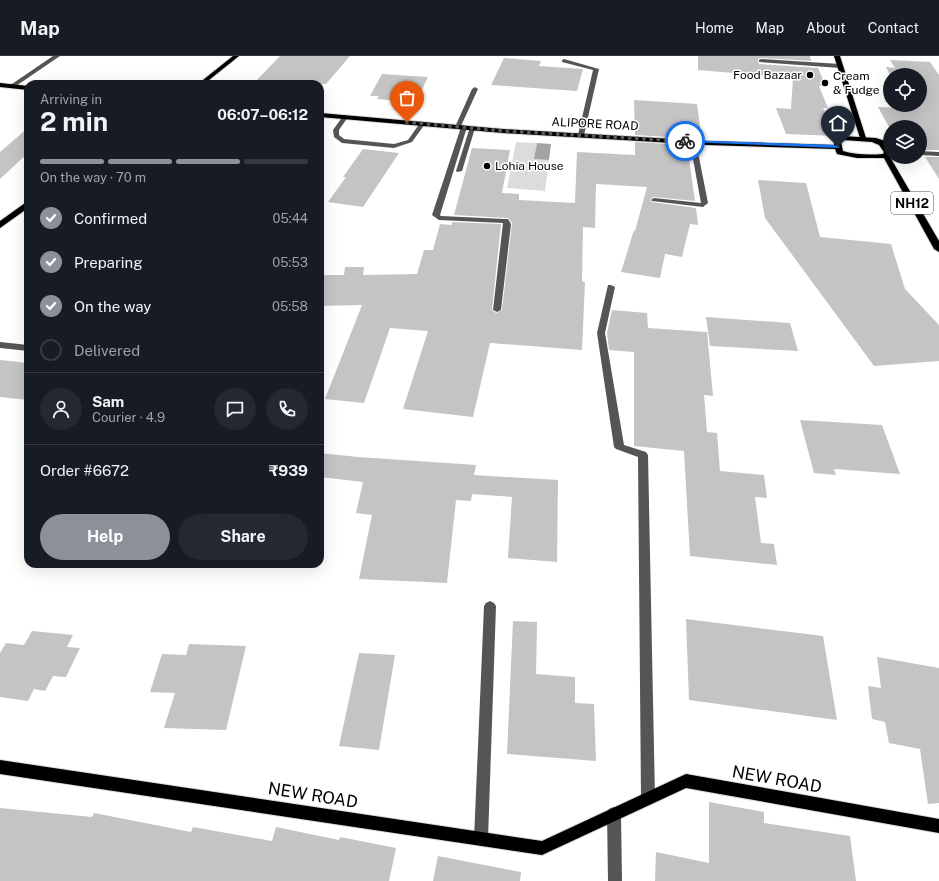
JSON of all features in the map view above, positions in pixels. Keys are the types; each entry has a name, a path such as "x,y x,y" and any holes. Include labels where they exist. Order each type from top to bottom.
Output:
{"highway":[{"path":"0,85 24,88"},
{"name":"ALIPORE ROAD","path":"324,115 472,128 693,142 838,147"},
{"name":"NH12","path":"838,147 837,141 842,138 863,138 882,143 883,145"},
{"path":"838,147 840,152 864,158 883,154"},
{"name":"NH12","path":"894,164 939,249"},
{"path":"0,225 24,207"}],"main road":[{"path":"206,80 236,56"},
{"path":"837,56 863,138"},
{"name":"NEW ROAD","path":"0,767 542,848 686,781 939,826"}],"street":[{"path":"11,86 57,56"},
{"path":"761,58 840,65"},
{"path":"564,61 596,69 581,135"},
{"path":"475,89 461,127 436,215 439,218 505,221 506,224 497,310"},
{"path":"345,117 336,130 336,136 342,141 394,146 410,141 422,124"},
{"path":"459,171 472,128"},
{"path":"654,200 703,205 705,203 693,142"},
{"path":"927,153 939,154"},
{"path":"611,287 601,333 619,447 643,455 648,798"},
{"path":"0,345 24,348"},
{"path":"481,839 490,606"},
{"path":"614,814 615,881"}],"shaded area":[{"path":"516,142 537,143 534,159 549,160 545,191 507,188"},
{"path":"537,143 551,144 549,160 534,159"}],"building":[{"path":"280,56 350,56 326,84 324,84 324,80 257,80"},
{"path":"698,56 810,56 811,61 761,58 758,59 758,62 759,64 818,68 826,86 819,86 828,108 823,108 836,136 786,134 776,108 791,109 793,78 698,70"},
{"path":"504,58 541,61 539,66 583,69 577,91 491,85"},
{"path":"890,60 930,62 939,75 939,150 927,150 927,120 885,120 878,107 883,107 883,112 927,112 927,68 895,68"},
{"path":"382,74 428,77 420,94 411,94 407,102 377,99 379,96 370,96"},
{"path":"634,100 697,104 701,134 686,133 686,138 635,135"},
{"path":"24,131 24,157 0,179 0,152"},
{"path":"635,142 687,145 695,201 654,197 650,200 652,202 696,208 698,225 690,224 682,257 665,254 660,278 621,272 634,230 635,231 647,187 596,184 595,228 583,227 582,281 585,282 582,350 490,343 473,417 403,409 428,331 390,328 364,403 325,399 362,305 324,306 324,275 344,275 345,267 364,267 363,275 417,274 424,250 433,250 440,224 452,225 452,222 501,224 492,310 496,313 502,310 512,223 508,218 454,215 472,148 510,150 502,193 519,194 519,200 575,203 577,152 635,155"},
{"path":"363,149 399,153 363,207 328,202 346,177 343,177"},
{"path":"927,157 939,157 939,179 927,160"},
{"path":"758,180 806,183 820,237 891,244 905,289 939,325 939,361 874,366 765,218"},
{"path":"612,310 647,313 648,328 707,332 713,396 704,395 707,432 717,433 720,471 764,475 767,498 755,497 761,543 774,544 777,565 690,556 684,451 634,446 634,352 609,350 607,333"},
{"path":"706,317 790,323 798,351 710,346"},
{"path":"0,360 24,363 24,400 0,397"},
{"path":"800,420 882,425 900,474 834,469 836,475 814,473"},
{"path":"324,453 476,465 474,475 558,480 557,562 508,558 512,497 472,494 471,501 456,500 447,583 359,579 372,515 356,513 363,482 324,477"},
{"path":"686,619 823,636 837,720 689,700"},
{"path":"513,621 537,622 536,674 575,677 575,703 594,704 596,761 507,754"},
{"path":"32,631 73,635 67,647 80,648 66,677 53,676 45,691 34,689 28,701 0,697 0,653 6,643 24,645"},
{"path":"189,644 246,646 226,730 164,728 175,693 150,692 162,654 186,655"},
{"path":"359,653 395,655 379,750 339,746"},
{"path":"877,657 939,668 939,803 928,804 920,749 889,743 885,722 872,719 868,686 881,688"},
{"path":"709,802 764,812 764,823 850,836 856,881 655,881 656,852 709,863"},
{"path":"0,808 92,817 94,813 191,832 193,827 272,841 276,827 339,840 340,837 396,848 389,881 0,881"},
{"path":"438,856 521,872 520,881 433,881"}],"way so far":[{"path":"407,122 503,131 685,141"}],"place":[{"name":"Food Bazaar","path":"810,75"},
{"name":"Cream & Fudge","path":"825,83"},
{"name":"Lohia House","path":"487,166"}],"route":[{"path":"685,141 838,147"}]}
